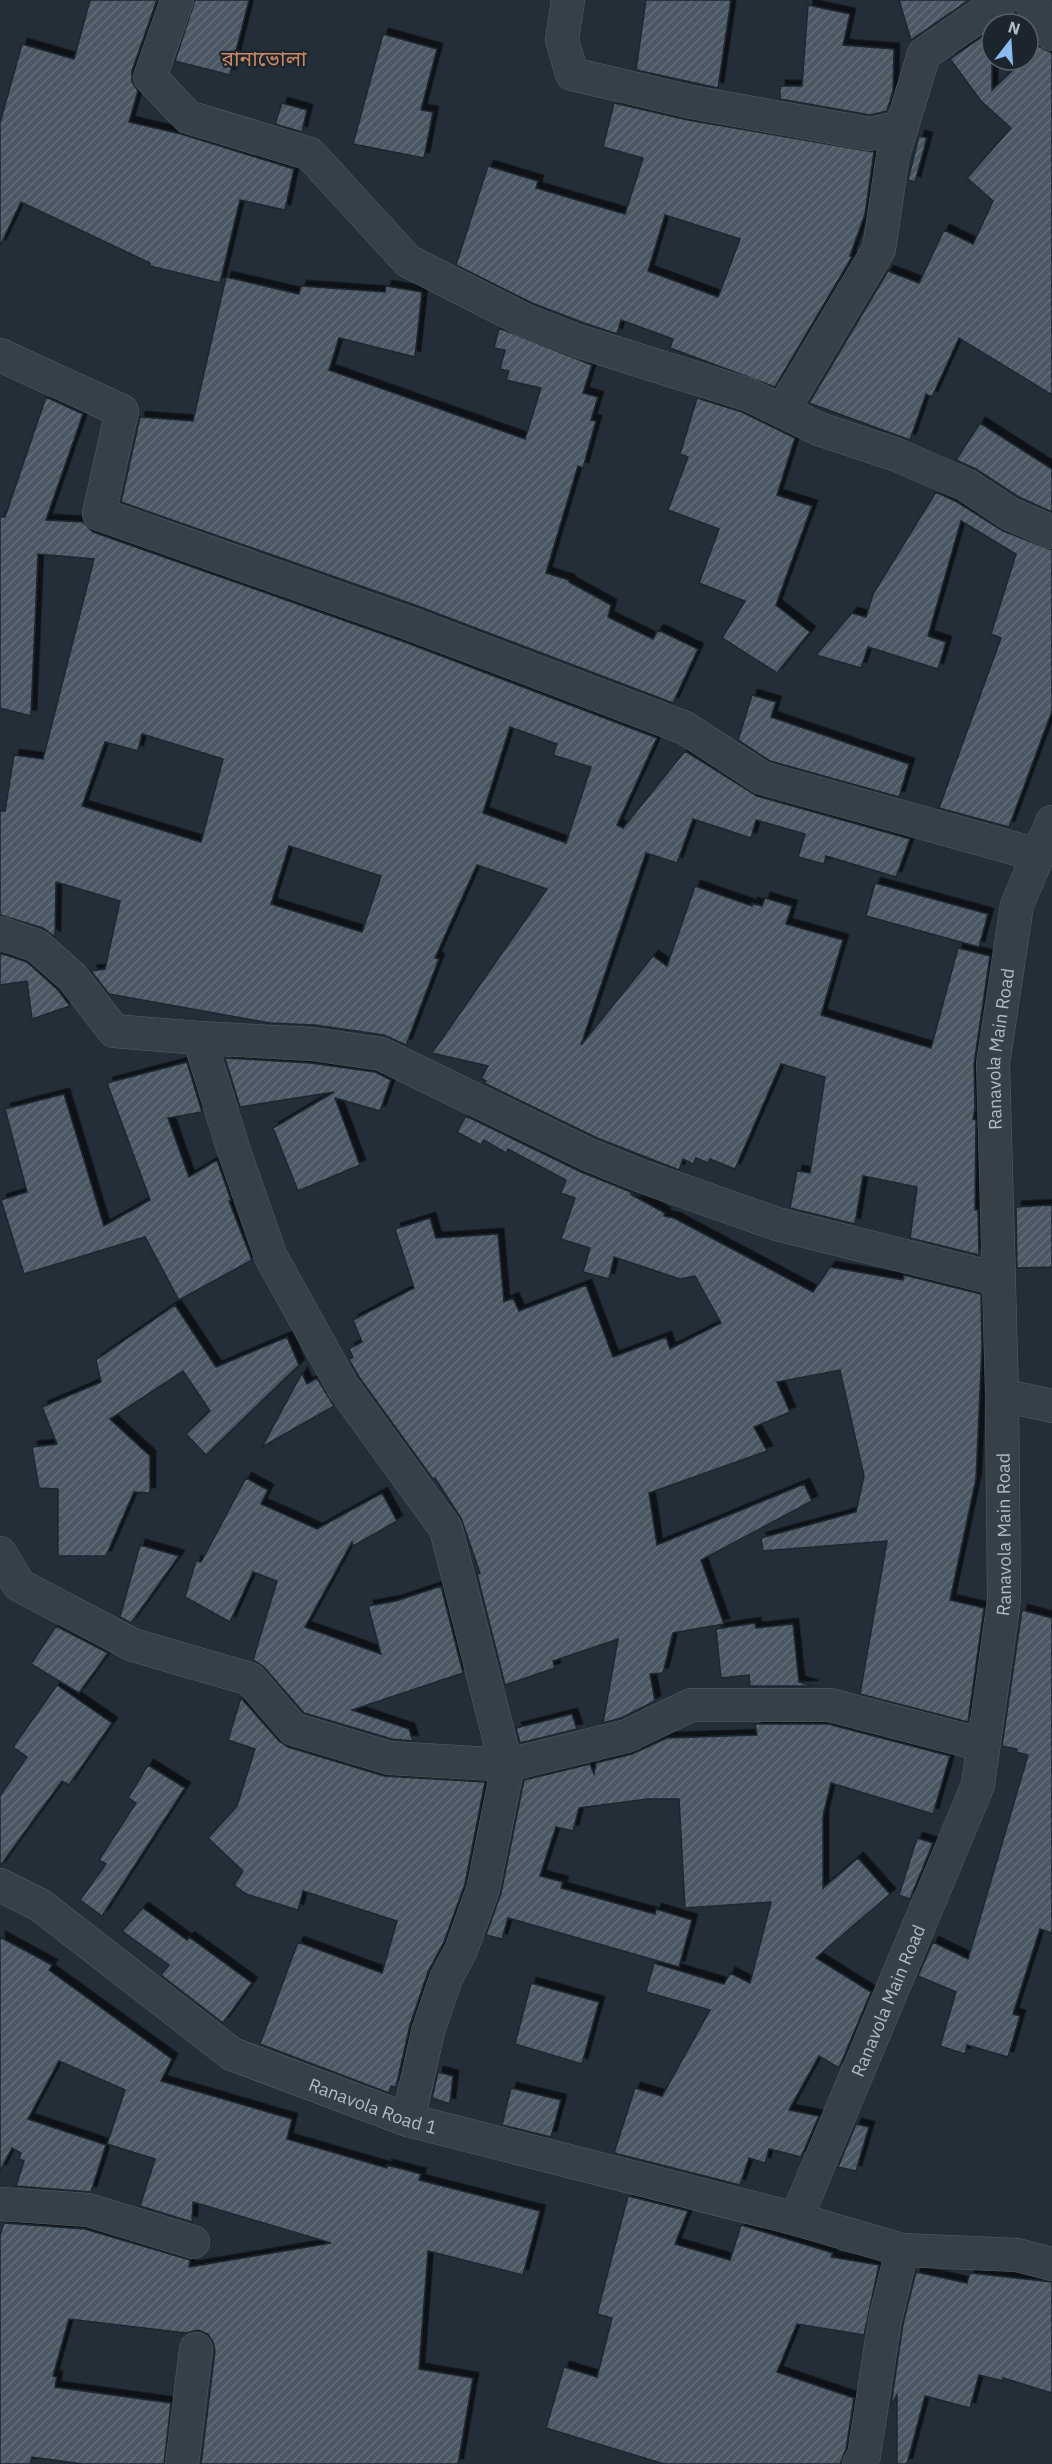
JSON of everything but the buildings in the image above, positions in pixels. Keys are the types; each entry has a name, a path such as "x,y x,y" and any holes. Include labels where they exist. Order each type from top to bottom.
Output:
{"street":[{"path":"177,0 150,77 188,117 310,154 408,261 524,320 578,341 749,395 819,429 897,455 966,485 1010,514 1052,532"},
{"path":"568,0 562,40 572,74 691,102 870,134 902,127"},
{"path":"782,411 879,249 894,155 924,54 1002,0"},
{"path":"1030,0 1052,34"},
{"path":"0,355 122,411 99,514 408,623 685,728 762,778 1038,855"},
{"name":"Ranavola Main Road","path":"796,2219 978,1785 1004,1600 1002,1395 997,1279 993,1063 1017,905 1052,822"},
{"path":"0,933 37,946 72,976 114,1030 199,1038 312,1044 381,1054 589,1155 641,1176 777,1224 997,1279"},
{"path":"199,1038 231,1140 272,1257 343,1387 446,1529 508,1765 483,1889 461,1950 446,1978 428,2031 408,2120"},
{"path":"1002,1395 1052,1406"},
{"path":"0,1553 19,1585 133,1645 250,1679 293,1729 389,1758 508,1765 627,1736 691,1705 830,1704 983,1745"},
{"name":"Ranavola Road 1","path":"0,1885 40,1905 232,2054 408,2120 796,2219 902,2250 1017,2255 1052,2264"},
{"path":"0,2204 88,2210 193,2242"},
{"path":"860,2464 864,2455 885,2320 902,2250"},
{"path":"182,2464 195,2349"}],"district":[{"name":"রানাভোলা","path":"264,58"}]}
